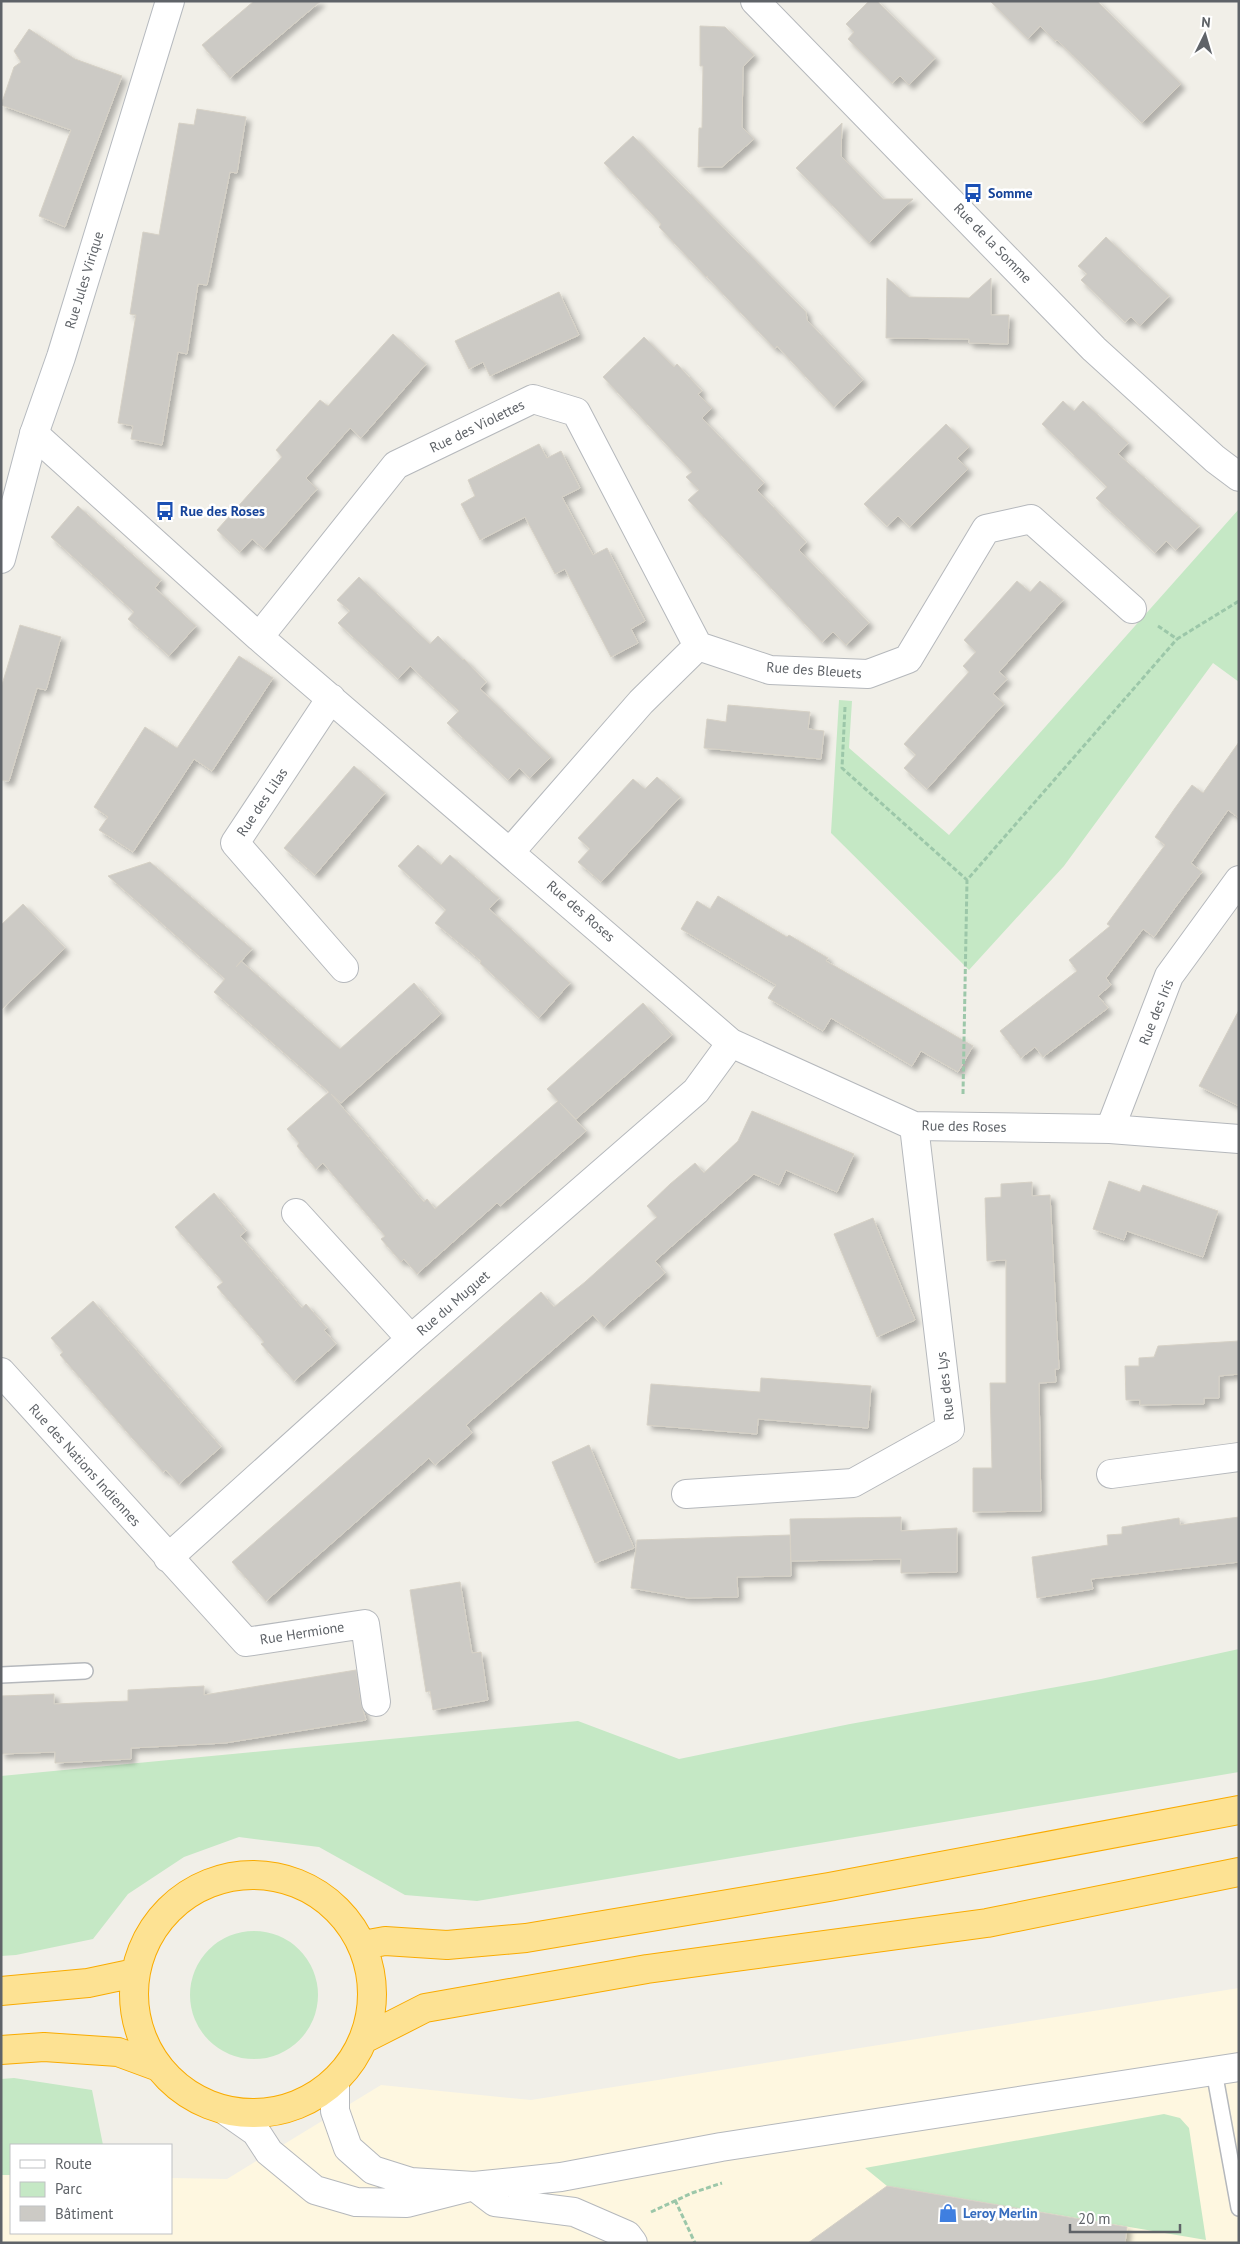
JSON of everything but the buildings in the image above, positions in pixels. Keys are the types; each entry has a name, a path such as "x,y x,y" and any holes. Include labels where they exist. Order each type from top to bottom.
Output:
{"highway":[{"path":"363,1945 385,1941 447,1945 526,1938 829,1887 1239,1810"},
{"path":"366,2038 425,2008 647,1969 987,1923 1239,1872"},
{"path":"239,1875 277,1876 313,1890 342,1914 363,1945 372,1976 373,2007 366,2038 353,2062 335,2082 302,2104 265,2114 226,2112 199,2102 176,2086 156,2066 141,2037 134,2006 135,1973 147,1937 171,1907 202,1885 239,1875"},
{"path":"1,1991 88,1983 135,1973"},
{"path":"1,2050 44,2047 118,2052 156,2066"}],"street":[{"name":"Rue Jules Virique","path":"1,559 34,434 61,357 170,1"},
{"name":"Rue de la Somme","path":"755,1 1094,348 1215,459 1239,476"},
{"name":"Rue des Violettes","path":"259,637 396,465 533,399 576,412 698,646"},
{"name":"Rue des Roses","path":"34,434 259,637 731,1043 914,1126 1110,1129 1239,1139"},
{"name":"Rue des Bleuets","path":"698,646 770,670 868,674 908,658 986,529 1030,519 1132,609"},
{"path":"511,852 641,702 698,646"},
{"name":"Rue des Lilas","path":"331,698 235,843 344,968"},
{"name":"Rue des Iris","path":"1110,1129 1169,976 1239,880"},
{"name":"Rue du Muguet","path":"168,1558 411,1339 696,1091 731,1043"},
{"name":"Rue des Lys","path":"686,1494 853,1483 950,1429 914,1126"},
{"path":"296,1214 411,1339"},
{"name":"Rue des Nations Indiennes","path":"1,1372 168,1558"},
{"path":"1111,1474 1239,1458"},
{"name":"Rue Hermione","path":"168,1558 246,1642 365,1624 376,1702"},
{"path":"226,2112 256,2132 269,2152 315,2190 356,2202 407,2203 474,2186 561,2177 721,2147 1226,2069"},
{"path":"335,2082 335,2111 348,2148 373,2170 411,2182 474,2186 495,2202 574,2212 628,2235 633,2243"}],"lane":[{"path":"1,1675 85,1671"},
{"path":"1226,2069 1239,2208"}],"path":[{"path":"963,1127 967,880 1177,638 1239,602"},
{"path":"1132,609 1177,638"},
{"path":"846,673 842,768 967,880"},
{"path":"675,2200 695,2243"}],"shaded area":[{"path":"1239,1988 1239,2243 1,2243 1,2175 10,2175 10,2234 172,2234 172,2178 227,2179 381,2085 531,2100"}],"green space":[{"path":"1239,509 1239,682 1213,663 1064,866 969,970 831,833 839,700 852,701 849,748 949,835"},
{"path":"1239,1649 1239,1772 477,1901 405,1895 319,1847 239,1837 184,1857 128,1894 93,1939 16,1955 1,1956 1,1776 578,1721 679,1759 850,1724 1101,1679"},
{"path":"254,1931 267,1932 279,1936 299,1950 313,1970 317,1982 317,2008 313,2020 299,2040 279,2054 267,2058 254,2059 241,2058 229,2054 209,2040 195,2020 191,2008 190,1995 191,1982 195,1970 209,1950 229,1936 241,1932"},
{"path":"14,2078 92,2090 103,2144 10,2144 10,2175 1,2175 1,2079"},
{"path":"1164,2114 1180,2118 1189,2128 1206,2240 887,2186 865,2168"}],"place":[{"name":"Somme","path":"973,193"},
{"name":"Rue des Roses","path":"165,511"},
{"name":"Leroy Merlin","path":"948,2213"}]}
